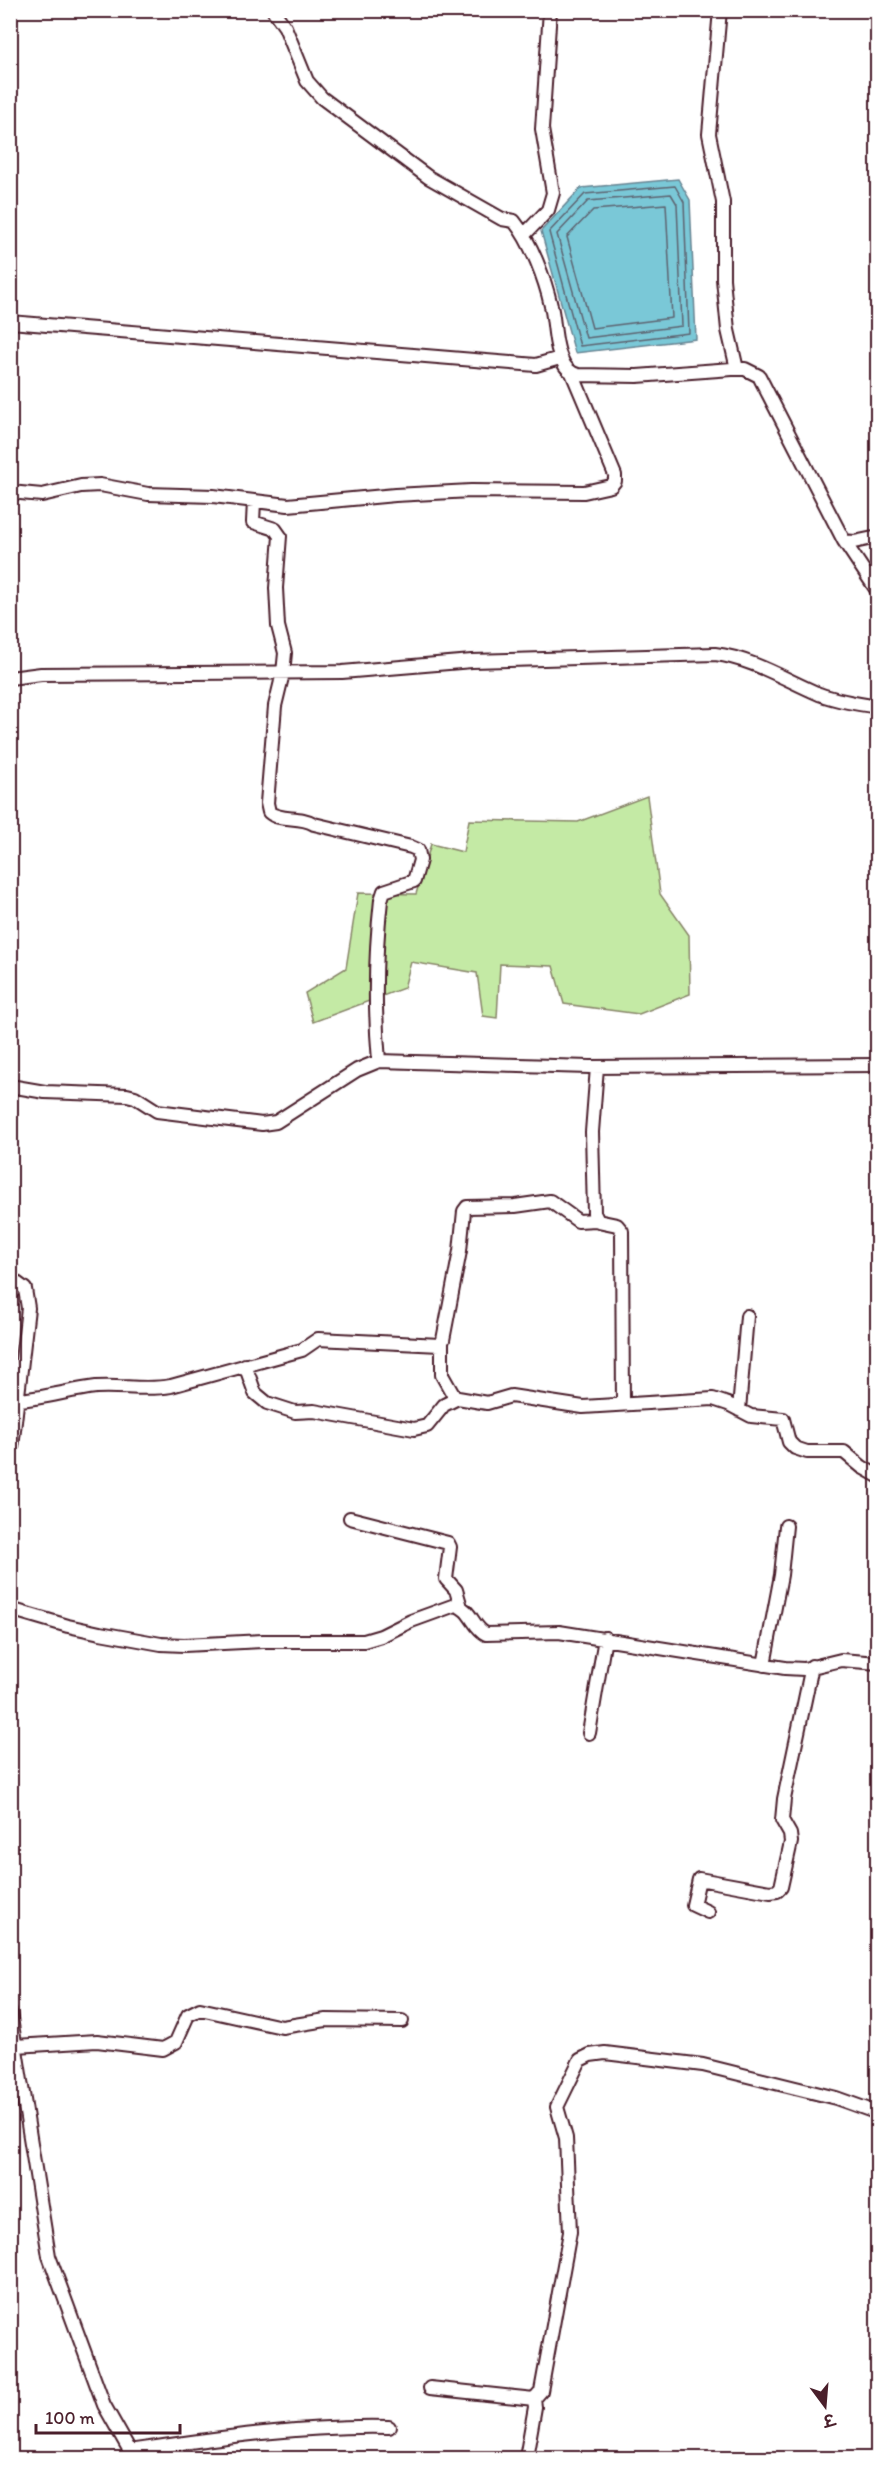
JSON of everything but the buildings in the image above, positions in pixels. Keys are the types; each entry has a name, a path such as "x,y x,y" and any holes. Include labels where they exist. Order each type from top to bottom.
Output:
{"street":[{"path":"10,492 42,495 81,486 100,485 148,494 213,496 288,505 395,495 584,492 611,486 615,481 615,476 572,373 560,358 551,303 525,234 514,221 502,219 428,177 322,98 307,81 285,27 273,10"},
{"path":"525,234 543,217 550,206 553,193 543,129 550,10"},
{"path":"720,10 709,134 723,202 723,279 728,330 737,369"},
{"path":"10,322 536,365 560,358"},
{"path":"572,373 637,376 737,369 753,372 766,387 844,541 878,592"},
{"path":"254,501 253,522 275,529 280,536 276,588 278,626 285,653 275,706 267,803 270,814 306,819 314,824 418,850 419,871 414,881 384,891 381,900 375,963 375,1017 379,1061"},
{"path":"844,541 854,542 878,537"},
{"path":"10,678 41,674 342,672 472,661 730,656 822,695 843,702 878,707"},
{"path":"10,1086 45,1092 120,1094 135,1097 157,1111 268,1124 285,1117 301,1104 357,1070 379,1061 597,1067 878,1065"},
{"path":"596,1220 592,1132 597,1067"},
{"path":"623,1404 622,1231 617,1225 600,1223 596,1220 578,1221 550,1201 515,1206 467,1207 462,1219 460,1251 442,1343 442,1376 455,1398 487,1403 511,1396 583,1407 712,1399 752,1416 783,1419 789,1442 795,1448 807,1452 844,1452 862,1467 878,1476"},
{"path":"10,1282 22,1286 28,1300 10,1465"},
{"path":"739,1410 747,1316"},
{"path":"18,1400 96,1387 164,1387 303,1350 318,1339 435,1346 442,1343"},
{"path":"245,1365 259,1398 297,1413 314,1412 414,1429 427,1426 444,1405 458,1398"},
{"path":"350,1518 448,1543 450,1547 446,1579 456,1590 461,1606 481,1632 486,1634 559,1632 794,1669 841,1660 878,1663"},
{"path":"764,1665 781,1575 786,1526"},
{"path":"10,1609 89,1631 161,1644 184,1645 364,1641 381,1636 445,1607 461,1606"},
{"path":"589,1733 605,1638"},
{"path":"708,1911 693,1905 699,1880 770,1892 777,1891 781,1887 791,1842 790,1834 782,1820 784,1799 812,1666"},
{"path":"16,2046 78,2041 164,2049 176,2042 188,2015 200,2009 282,2027 326,2020 402,2021"},
{"path":"10,2012 49,2256 104,2405 132,2455 208,2439 334,2427 389,2427"},
{"path":"430,2388 534,2399 539,2395 543,2386 570,2232 565,2160 566,2138 557,2107 580,2060 590,2055 605,2053 661,2061 689,2062 836,2098 878,2113"},
{"path":"526,2458 535,2407 534,2399"}],"green space":[{"path":"647,796 660,894 689,935 690,994 639,1014 564,1004 553,966 500,964 497,1018 483,1016 477,973 411,962 404,988 313,1022 305,993 346,968 358,893 416,894 431,844 463,852 469,820 578,822"}],"water":[{"path":"678,179 690,200 696,339 575,353 541,231 581,188"}]}
